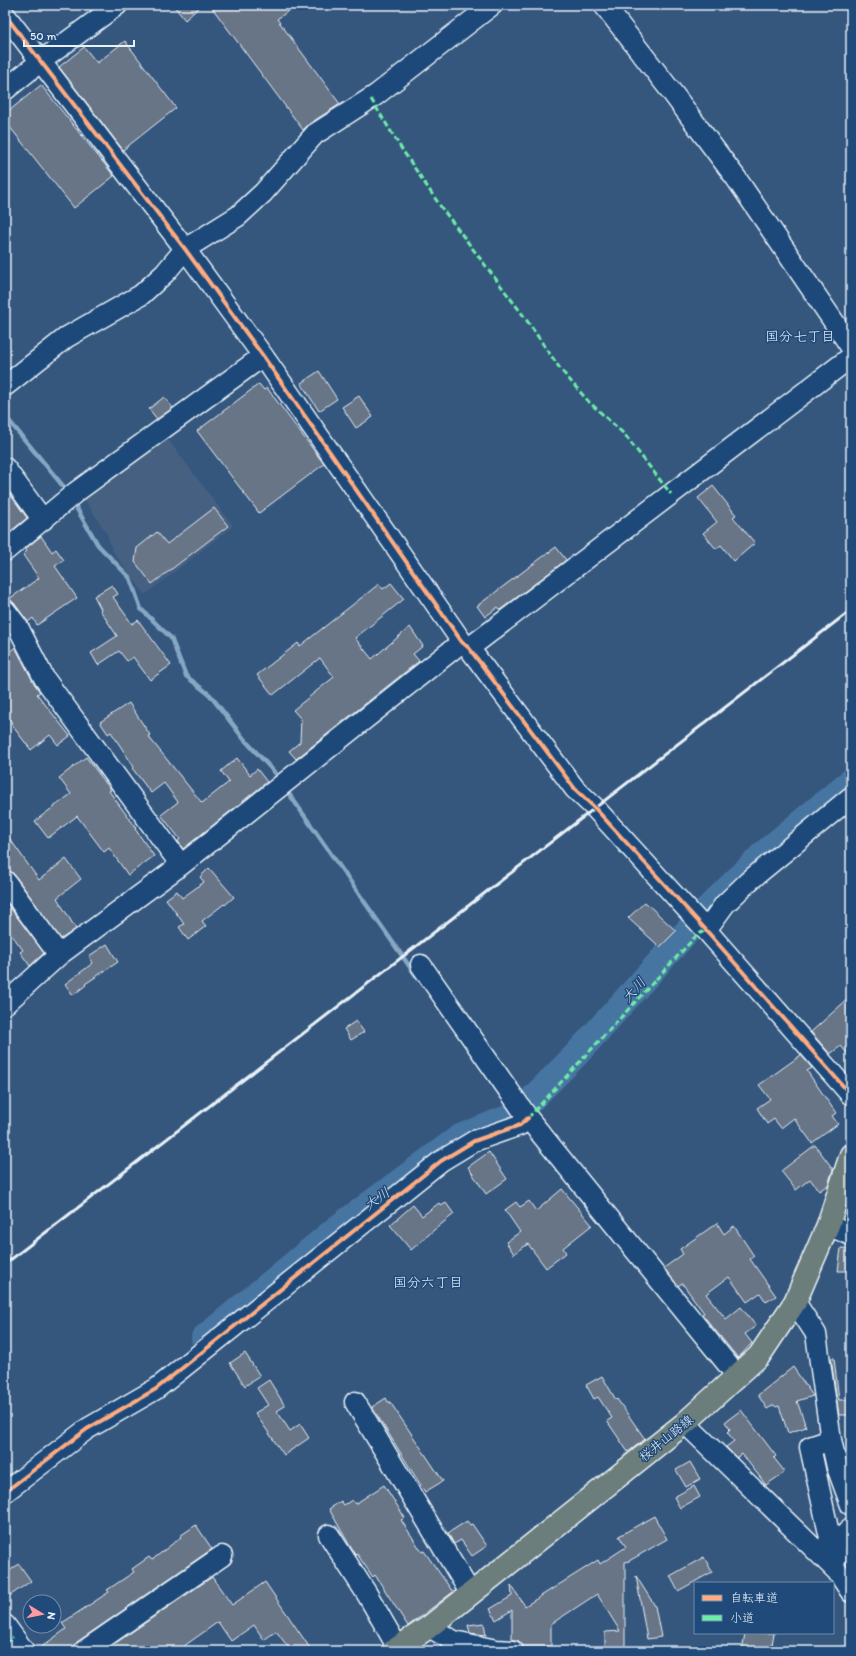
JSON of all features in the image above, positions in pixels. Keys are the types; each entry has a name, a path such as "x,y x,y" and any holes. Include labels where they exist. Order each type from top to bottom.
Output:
{"main road":[{"name":"桜井山路線","path":"396,1650 429,1627 685,1423 759,1356 795,1302 828,1225 850,1166"}],"street":[{"path":"5,90 41,61 117,5"},
{"path":"604,5 736,178 851,347"},
{"path":"5,386 67,337 141,295 165,273 185,249 238,216 263,193 315,134 376,95 480,9"},
{"path":"5,15 185,249 263,356 466,645 575,789 594,807 706,930 851,1095"},
{"path":"5,551 76,492 263,356"},
{"path":"5,1004 59,955 181,864 466,645 851,356"},
{"path":"5,468 43,520"},
{"path":"5,610 18,627 44,678 181,864"},
{"path":"706,930 725,904 749,881 851,796"},
{"path":"5,882 59,955"},
{"path":"421,965 528,1118 737,1376"},
{"path":"5,1492 88,1429 156,1389 441,1161 474,1141 520,1125 528,1118"},
{"path":"828,1225 851,1235"},
{"path":"795,1302 816,1334 831,1440 837,1467 851,1505"},
{"path":"355,1402 471,1594"},
{"path":"685,1423 830,1565 851,1592"},
{"path":"830,1565 830,1538 810,1447 831,1440"},
{"path":"830,1565 835,1546 851,1528"},
{"path":"329,1535 367,1594 396,1650"},
{"path":"84,1651 222,1556"},
{"path":"5,1625 24,1651"},
{"path":"429,1627 454,1641 496,1650 513,1651"}],"shaded area":[{"path":"165,435 233,526 145,595 112,550 107,534 86,502 83,494"}],"building":[{"path":"173,5 202,5 185,20"},
{"path":"210,5 297,5 277,19 340,104 309,124 303,130"},
{"path":"125,41 176,108 123,150 59,67 84,47 97,63"},
{"path":"41,85 114,176 74,208 5,121 5,114"},
{"path":"319,371 337,399 319,411 301,383"},
{"path":"259,384 264,390 267,388 324,464 259,513 197,431"},
{"path":"359,396 373,417 356,428 342,407"},
{"path":"164,397 173,408 157,419 149,409"},
{"path":"713,486 736,515 733,517 755,543 734,561 721,545 716,549 703,533 717,522 698,498"},
{"path":"5,487 27,518 11,531 5,523"},
{"path":"214,508 228,526 152,584 135,562 137,548 157,532 167,544"},
{"path":"41,536 52,552 56,549 64,560 55,566 77,598 37,625 33,618 28,622 14,603 9,599 39,578 23,555 27,551 25,549"},
{"path":"556,547 566,560 500,610 498,607 485,617 477,606"},
{"path":"391,583 404,599 355,638 372,659 410,627 423,646 413,654 419,661 296,759 289,751 300,742 301,719 293,710 334,677 320,658 273,695 257,675 298,643 300,646 379,584 383,589"},
{"path":"112,585 118,594 113,597 132,624 138,620 171,665 150,680 133,657 127,661 119,651 98,665 91,653 117,636 100,610 101,609 94,596"},
{"path":"15,647 40,692 37,694 70,736 58,745 50,735 31,750 5,714 5,656"},
{"path":"129,703 150,735 148,736 202,803 229,782 221,771 237,758 250,775 257,769 267,782 183,849 178,841 180,839 161,815 178,802 164,783 151,793 132,768 134,767 111,732 108,734 100,722"},
{"path":"86,757 111,790 109,791 154,856 128,875 109,848 104,852 77,816 48,838 35,821 71,794 59,778"},
{"path":"5,832 39,880 66,859 81,879 57,898 76,929 61,939 14,874 5,870"},
{"path":"209,868 234,897 202,921 206,926 188,940 179,927 184,924 166,899 177,891 182,898 204,882 200,877"},
{"path":"5,901 44,953 30,966 20,952 23,950 5,926"},
{"path":"645,902 676,931 660,947 628,918"},
{"path":"107,944 118,962 85,984 86,985 73,995 65,984 93,963 89,956"},
{"path":"851,996 851,1058 841,1046 830,1054 811,1032"},
{"path":"356,1021 364,1032 351,1040 344,1029"},
{"path":"801,1055 812,1068 807,1071 836,1113 832,1116 838,1124 812,1143 794,1118 781,1128 774,1119 767,1124 757,1108 770,1099 759,1085"},
{"path":"815,1145 833,1169 828,1185 819,1191 810,1179 796,1190 781,1171"},
{"path":"489,1152 507,1179 486,1194 468,1167"},
{"path":"562,1189 592,1225 563,1248 566,1253 546,1268 528,1244 514,1254 506,1242 520,1232 505,1210 516,1202 520,1207 529,1201 536,1211"},
{"path":"439,1203 441,1206 446,1203 454,1214 411,1250 390,1225 413,1205 422,1216"},
{"path":"717,1223 724,1234 734,1226 754,1256 750,1259 776,1296 766,1302 760,1293 747,1302 729,1277 706,1294 726,1319 741,1307 756,1326 745,1334 752,1343 738,1358 702,1314 704,1313 682,1283 678,1286 664,1268 683,1254 680,1249"},
{"path":"841,1248 851,1249 851,1271 838,1271"},
{"path":"245,1353 260,1376 245,1386 230,1363"},
{"path":"831,1358 834,1358 839,1400 851,1400 851,1415 839,1415"},
{"path":"793,1367 813,1396 797,1401 806,1427 788,1433 779,1406 776,1407 774,1405 767,1409 758,1395"},
{"path":"602,1376 616,1400 617,1399 645,1439 628,1452 607,1421 612,1418 598,1397 594,1399 586,1385"},
{"path":"269,1380 285,1406 277,1411 290,1431 300,1424 309,1438 284,1455 255,1413 268,1405 257,1388"},
{"path":"386,1398 443,1481 425,1492 372,1407"},
{"path":"741,1410 776,1456 774,1458 785,1472 766,1485 742,1454 737,1458 726,1447 734,1441 727,1432 730,1429 725,1422"},
{"path":"690,1462 700,1479 686,1487 676,1470"},
{"path":"384,1485 405,1518 401,1520 422,1552 424,1551 453,1592 408,1626 375,1575 373,1577 357,1554 356,1555 329,1509 341,1501 344,1505 352,1500 355,1504"},
{"path":"694,1486 700,1497 680,1508 674,1497"},
{"path":"654,1516 667,1539 625,1562 625,1648 605,1648 605,1632 620,1631 597,1594 551,1624 551,1646 523,1646 519,1641 512,1639 512,1610 496,1620 490,1609 512,1596 511,1585 525,1606 598,1560 600,1564 626,1547 619,1536"},
{"path":"467,1521 470,1525 472,1524 487,1546 472,1556 461,1540 454,1544 448,1533"},
{"path":"196,1525 212,1549 77,1642 73,1651 36,1651 59,1634 62,1634 62,1632 66,1629 62,1623 109,1592 107,1590 134,1572 132,1569 149,1557 152,1560 181,1537 180,1536"},
{"path":"704,1557 712,1572 678,1591 670,1576"},
{"path":"19,1564 31,1581 5,1599 5,1574"},
{"path":"636,1576 655,1606 661,1637 647,1639"},
{"path":"212,1577 232,1605 265,1582 312,1651 291,1651 276,1631 264,1640 254,1625 231,1641 218,1622 177,1651 104,1651"},
{"path":"484,1623 486,1635 470,1633 468,1625"},
{"path":"745,1634 774,1634 771,1651 742,1651"}],"waterway":[{"path":"5,416 68,492"},
{"path":"73,502 98,545 130,578 141,609 171,638 186,676 210,695 244,739 280,780"},
{"name":"大川","path":"204,1338 336,1229 460,1137 517,1114 574,1057 712,904 763,854 851,781"},
{"path":"285,788 419,980"}],"railway":[{"path":"5,1264 851,610"}],"marked path":[{"path":"371,99 401,148 441,207 523,315 561,370 589,402 624,434 671,494"},
{"path":"528,1118 697,935 706,930"},
{"path":"5,1643 13,1637"}],"cycle path":[{"path":"5,15 185,249 263,356 462,642 469,648 575,789 594,807 706,930 851,1095"},
{"path":"5,1492 87,1429 156,1389 441,1161 474,1141 520,1125 528,1118"}],"district":[{"name":"国分七丁目","path":"800,336"},
{"name":"国分六丁目","path":"428,1282"}]}
